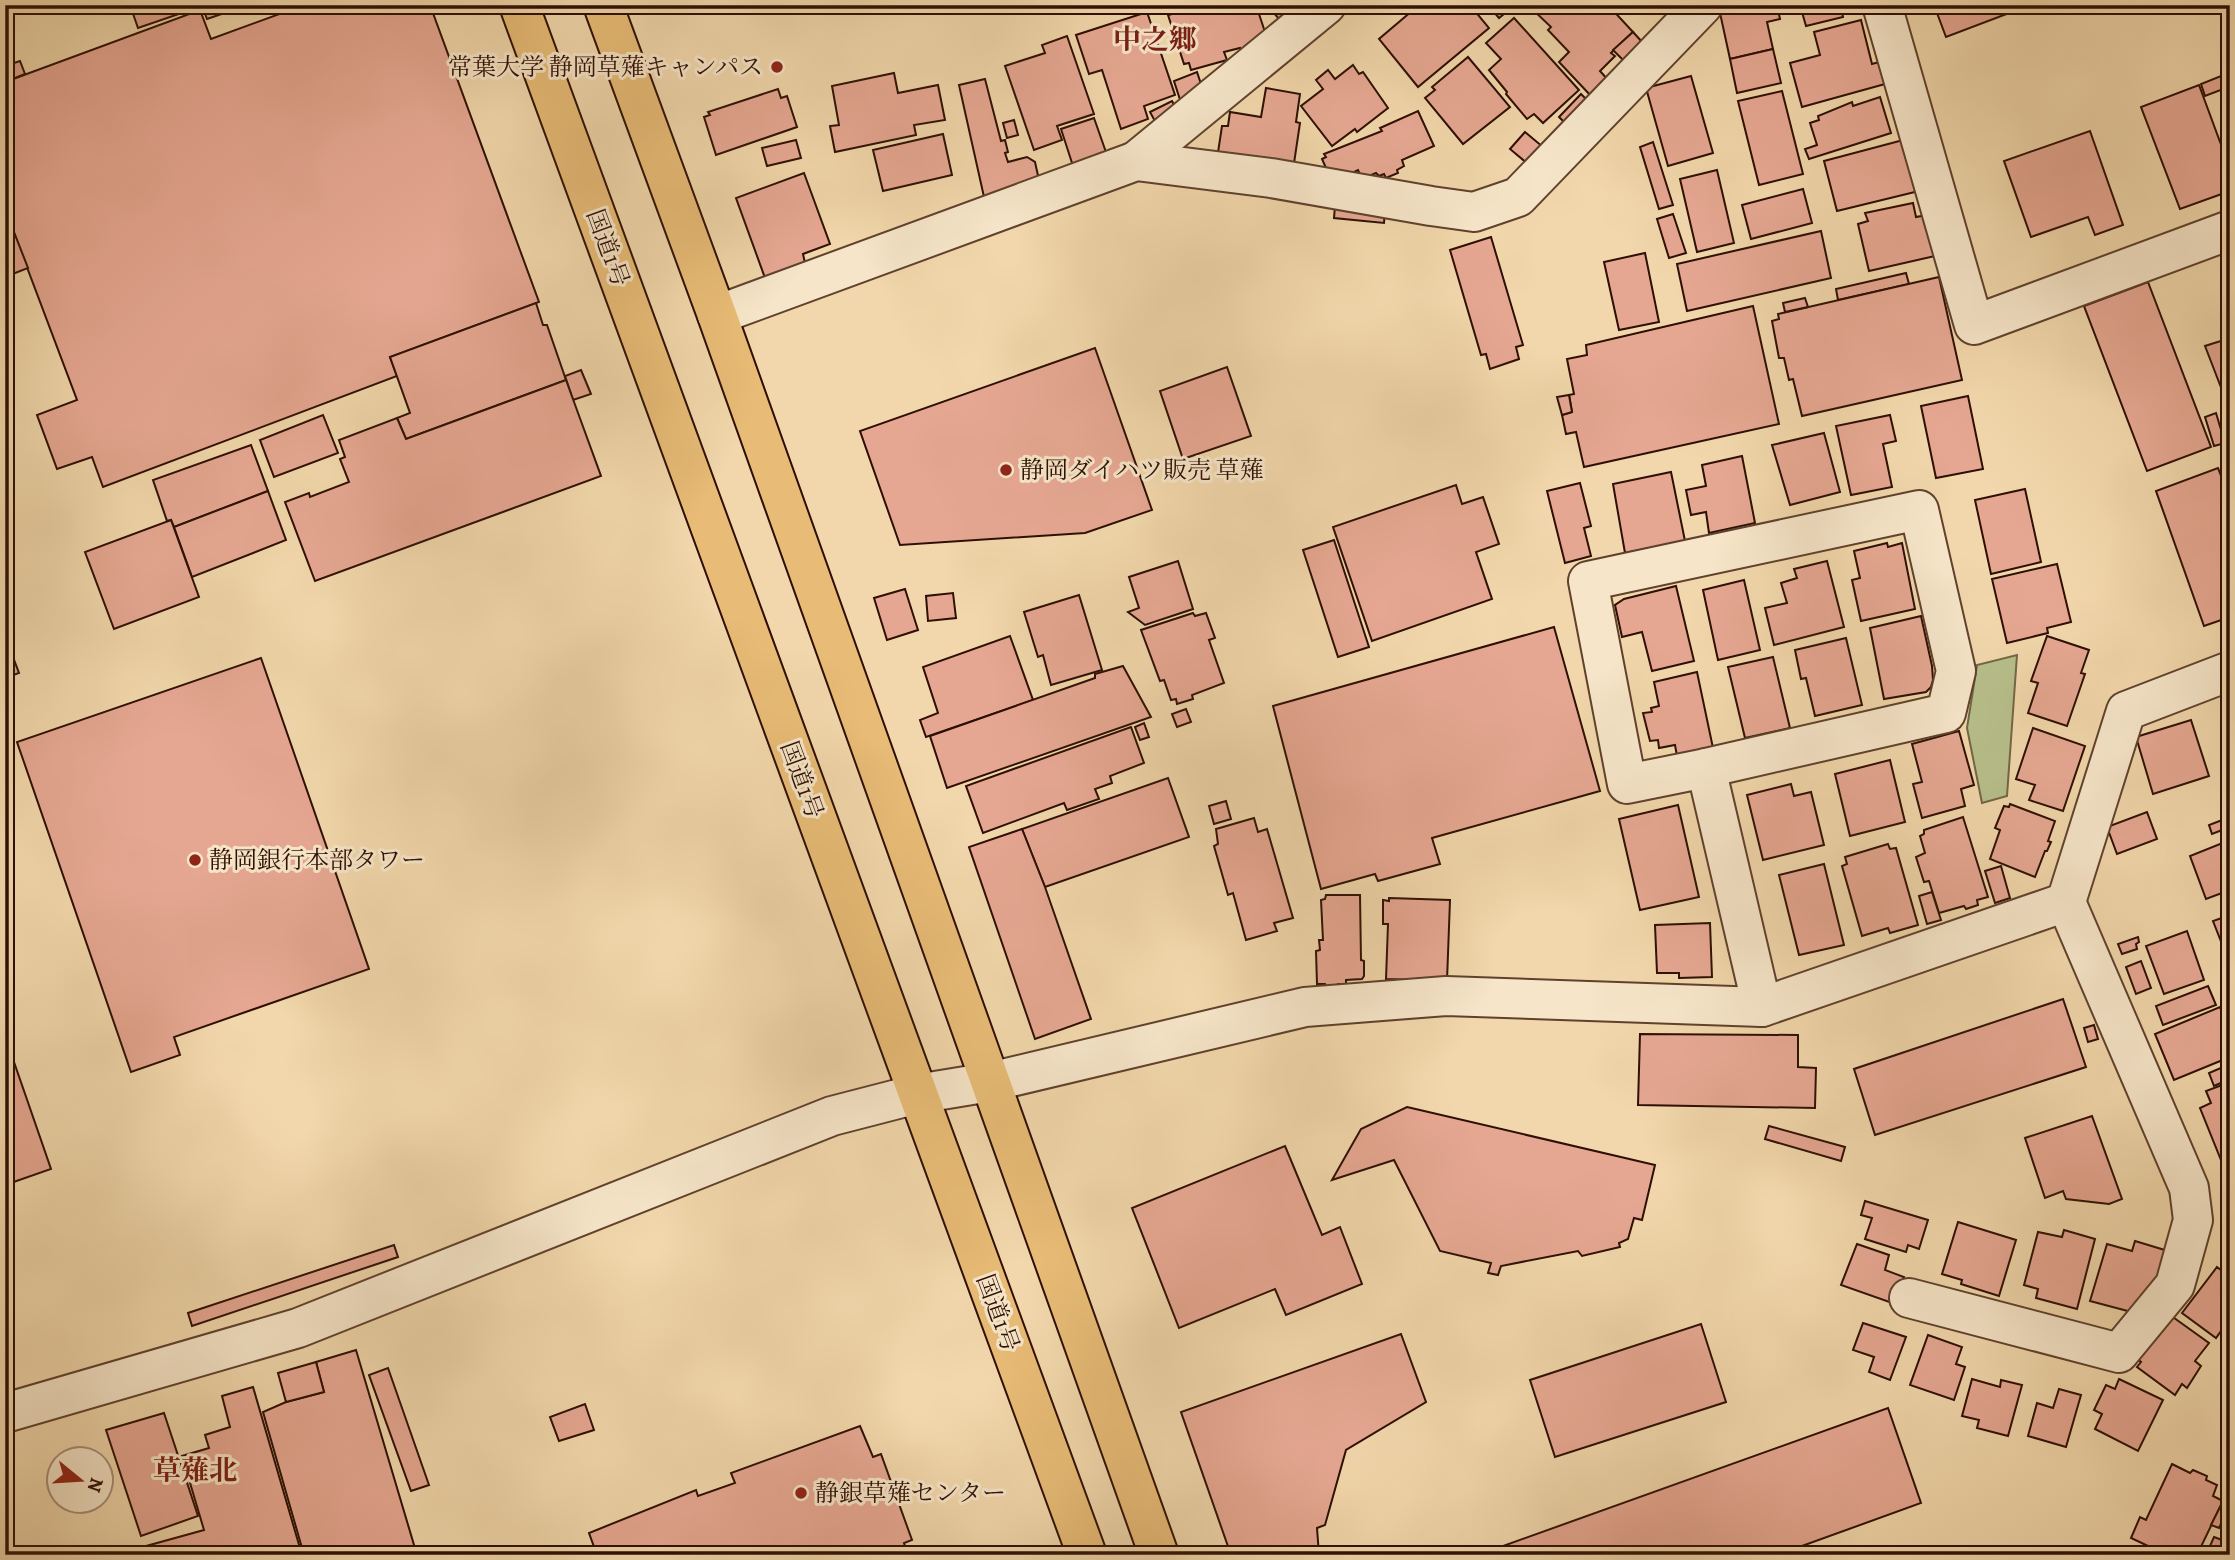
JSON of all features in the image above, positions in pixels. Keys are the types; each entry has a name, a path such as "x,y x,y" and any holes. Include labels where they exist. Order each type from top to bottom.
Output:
{"highway":[{"name":"国道1号","path":"519,5 1087,1555"},
{"path":"604,5 1159,1555"}],"street":[{"path":"717,315 1136,161 1326,5"},
{"path":"1136,161 1271,178 1474,212 1518,197 1703,5"},
{"path":"1882,5 1974,325 2230,230"},
{"path":"1919,510 1956,671 1946,713 1706,768 1627,784 1588,581 1919,510"},
{"path":"1909,1298 2119,1353 2175,1285 2193,1220 2189,1188 2066,902 2126,711 2230,671"},
{"path":"1706,768 1762,1007"},
{"path":"5,1413 298,1328 832,1116 916,1094 989,1082 1305,1007 1446,996 1762,1007 2066,902"}],"green space":[{"path":"2017,655 2007,796 1982,803 1967,728 1977,665"}],"building":[{"path":"130,5 248,5 207,19 202,6 138,28"},
{"path":"304,5 430,5 539,302 390,357 397,376 103,487 92,457 57,469 37,415 77,400 5,209 5,82 200,10 211,39"},
{"path":"1256,5 1268,41 1241,50 1240,48 1224,52 1227,60 1191,70 1189,63 1184,64 1168,15 1172,14 1169,7"},
{"path":"1267,5 1312,5 1286,27"},
{"path":"1419,5 1470,5 1489,28 1418,87 1379,39"},
{"path":"1488,5 1515,5 1499,18"},
{"path":"1535,5 1608,5 1633,32 1611,53 1615,56 1600,71 1609,81 1592,97 1559,62 1569,52 1548,30 1551,27 1532,9"},
{"path":"1730,5 1777,5 1780,19 1767,22 1773,49 1730,59 1720,13"},
{"path":"1841,5 1843,17 1806,26 1802,12"},
{"path":"1934,5 2025,5 2025,7 1946,37"},
{"path":"1147,12 1175,95 1144,106 1148,119 1121,129 1102,70 1089,74 1076,35"},
{"path":"1514,18 1579,90 1543,123 1534,114 1527,119 1489,70 1501,59 1486,43"},
{"path":"1861,20 1872,64 1879,62 1885,84 1802,107 1790,63 1820,55 1814,32"},
{"path":"1633,32 1643,43 1623,60 1613,50"},
{"path":"1067,36 1094,114 1057,126 1062,140 1034,150 1005,66 1045,53 1042,45"},
{"path":"1773,49 1781,83 1737,93 1730,59"},
{"path":"1468,57 1510,107 1463,144 1425,98 1435,90 1432,87"},
{"path":"20,61 25,74 5,82 5,66"},
{"path":"1353,65 1359,74 1363,72 1388,108 1357,132 1355,129 1332,146 1301,106 1323,89 1316,80 1328,70 1335,79"},
{"path":"1197,72 1205,96 1183,109 1174,81"},
{"path":"894,73 898,93 938,85 945,120 914,125 916,135 835,152 830,126 839,125 832,86"},
{"path":"1691,76 1713,153 1668,166 1646,88"},
{"path":"2221,76 2226,88 2205,96 2201,84"},
{"path":"985,79 1001,141 1005,140 1008,162 1027,157 1035,162 1039,180 984,197 959,85"},
{"path":"2199,85 2230,169 2230,191 2180,209 2141,107"},
{"path":"1266,88 1300,94 1296,122 1300,123 1293,170 1217,159 1222,126 1228,126 1230,112 1261,117"},
{"path":"778,89 781,98 787,96 797,127 716,155 704,117 710,115 708,112"},
{"path":"1782,91 1803,174 1759,185 1738,101"},
{"path":"1581,94 1589,102 1567,125 1559,117"},
{"path":"1880,97 1891,133 1809,159 1805,149 1817,145 1810,123 1819,120 1818,116 1852,102 1853,106"},
{"path":"1172,101 1179,114 1157,125 1150,112"},
{"path":"1418,111 1434,146 1402,160 1404,166 1397,170 1398,173 1386,178 1384,174 1379,176 1376,173 1362,179 1358,170 1339,179 1329,175 1322,159 1326,157 1324,154 1382,131 1380,128"},
{"path":"1094,118 1107,155 1073,166 1061,129"},
{"path":"1014,120 1018,135 1007,138 1003,123"},
{"path":"2090,131 2123,225 2095,235 2088,217 2031,237 2004,161"},
{"path":"1525,132 1543,147 1528,164 1510,149"},
{"path":"943,134 952,175 883,191 873,150"},
{"path":"1907,139 1919,191 1837,211 1824,161"},
{"path":"796,140 801,158 767,166 762,148"},
{"path":"1653,142 1673,205 1659,209 1640,147"},
{"path":"1717,170 1734,243 1697,252 1680,179"},
{"path":"804,173 830,244 803,254 805,263 765,278 736,198"},
{"path":"1803,189 1812,223 1751,239 1742,205"},
{"path":"1913,203 1916,217 1927,215 1935,256 1869,271 1858,224 1868,221 1865,213"},
{"path":"1335,206 1385,211 1384,223 1334,218"},
{"path":"5,209 28,268 5,277"},
{"path":"1673,214 1686,253 1669,258 1657,219"},
{"path":"1821,231 1831,278 1687,311 1677,264"},
{"path":"1491,237 1523,345 1516,347 1519,359 1490,369 1486,354 1481,355 1450,250"},
{"path":"1645,253 1659,322 1619,330 1604,262"},
{"path":"1906,273 1909,284 1838,300 1836,289"},
{"path":"1939,277 1962,380 1802,416 1793,379 1789,380 1784,358 1779,358 1772,321 1779,319 1778,314"},
{"path":"2148,282 2211,447 2147,471 2084,306"},
{"path":"1805,298 1808,307 1785,312 1783,303"},
{"path":"536,303 543,325 547,325 566,380 406,439 397,418 410,413 390,357"},
{"path":"1753,306 1779,424 1584,467 1576,432 1566,434 1562,415 1572,412 1569,395 1574,394 1567,359 1587,355 1586,345"},
{"path":"2230,338 2230,387 2222,390 2205,346"},
{"name":"静岡ダイハツ販売 草薙","path":"1095,348 1152,510 1085,533 900,545 860,431"},
{"path":"1227,367 1251,436 1183,459 1160,391"},
{"path":"581,370 591,394 573,400 565,376"},
{"path":"566,380 601,476 315,581 285,502 309,493 310,497 349,482 340,459 345,457 339,440 397,418 406,439"},
{"path":"1569,395 1572,412 1562,415 1557,397"},
{"path":"1968,396 1983,469 1936,478 1921,406"},
{"path":"2216,413 2225,443 2214,446 2205,417"},
{"path":"323,415 338,453 274,477 260,440"},
{"path":"1890,415 1896,441 1883,444 1892,487 1851,495 1836,426"},
{"path":"1824,433 1840,492 1790,505 1772,445"},
{"path":"251,445 268,491 174,527 171,520 167,521 153,480"},
{"path":"1742,456 1755,523 1709,533 1706,512 1691,515 1686,490 1706,486 1702,465"},
{"path":"2218,468 2223,481 2230,479 2230,617 2204,626 2156,491"},
{"path":"1671,472 1685,541 1625,553 1613,484"},
{"path":"1580,483 1591,526 1584,528 1591,556 1565,563 1547,491"},
{"path":"1456,485 1462,504 1483,497 1499,544 1476,552 1492,599 1372,641 1333,527"},
{"path":"2025,489 2041,562 1991,574 1975,500"},
{"path":"268,491 286,540 192,577 174,527"},
{"path":"171,520 199,597 114,629 85,552"},
{"path":"1334,540 1369,647 1338,657 1303,550"},
{"path":"1887,543 1888,547 1902,543 1915,609 1861,621 1852,580 1860,578 1854,551"},
{"path":"1178,561 1193,609 1145,625 1128,612 1139,608 1129,577"},
{"path":"1827,561 1844,627 1774,645 1765,608 1787,603 1781,583 1797,578 1794,569"},
{"path":"2057,564 2071,622 2047,628 2048,633 2007,643 1992,579"},
{"path":"1744,580 1760,650 1718,660 1703,590"},
{"path":"1676,586 1694,661 1652,671 1642,632 1622,637 1615,605 1624,599"},
{"path":"905,589 918,630 887,640 874,598"},
{"path":"953,593 956,618 928,621 926,596"},
{"path":"1079,595 1102,670 1051,685 1043,655 1038,657 1024,612"},
{"path":"1193,613 1195,616 1206,613 1215,638 1209,640 1224,683 1177,704 1176,699 1171,700 1164,680 1160,681 1141,630"},
{"path":"1921,616 1932,666 1931,687 1926,692 1884,699 1870,628"},
{"path":"1554,627 1600,791 1432,838 1440,864 1378,881 1375,874 1321,889 1273,706"},
{"path":"5,636 19,673 5,678"},
{"path":"1010,636 1033,700 926,737 920,720 938,713 923,667"},
{"path":"2047,636 2089,650 2081,673 2085,674 2067,726 2028,713 2038,683 2031,681"},
{"path":"1846,638 1862,705 1815,716 1806,678 1801,679 1795,650"},
{"path":"1773,657 1790,728 1745,738 1728,667"},
{"name":"静岡銀行本部タワー","path":"261,658 369,969 174,1037 180,1055 131,1072 17,742"},
{"path":"1123,666 1151,717 947,788 930,736"},
{"path":"1697,672 1713,748 1677,756 1675,745 1659,748 1658,740 1650,741 1643,713 1652,712 1651,708 1659,706 1654,682"},
{"path":"1186,709 1191,722 1177,727 1172,714"},
{"path":"2191,720 2209,776 2153,794 2136,737"},
{"path":"1144,723 1149,737 1140,740 1135,727"},
{"path":"1131,727 1144,763 1110,776 1112,783 1095,789 1099,799 1067,810 1064,803 983,833 966,786"},
{"path":"2033,728 2085,746 2063,811 2029,800 2035,785 2016,779"},
{"path":"1959,731 1974,785 1961,789 1965,806 1922,818 1913,784 1922,782 1912,744"},
{"path":"1890,760 1905,822 1850,836 1835,774"},
{"path":"1168,778 1189,837 1045,887 1022,829"},
{"path":"1791,784 1794,796 1811,792 1824,845 1763,860 1747,795"},
{"path":"1226,801 1231,819 1214,824 1209,806"},
{"path":"2010,804 2055,821 2048,841 2051,842 2035,877 1990,859 2000,830 1995,828 2004,806 2009,807"},
{"path":"1678,805 1699,897 1640,910 1619,819"},
{"path":"2147,812 2157,839 2117,854 2107,827"},
{"path":"1963,817 1988,897 1977,900 1978,905 1966,909 1964,906 1939,913 1929,881 1924,882 1916,857 1925,853 1920,836 1924,834 1924,830"},
{"path":"2230,817 2230,827 2212,834 2209,825"},
{"path":"1254,818 1258,832 1267,829 1293,918 1274,923 1277,931 1246,940 1233,893 1228,895 1214,846 1218,844 1216,829"},
{"path":"1022,829 1091,1019 1035,1039 969,847"},
{"path":"2230,840 2230,890 2206,899 2190,856"},
{"path":"1888,844 1890,849 1896,848 1918,925 1890,933 1888,928 1862,936 1842,866 1847,864 1845,857"},
{"path":"1824,864 1844,945 1799,955 1779,875"},
{"path":"2001,866 2010,898 1995,903 1985,871"},
{"path":"1932,892 1941,920 1927,924 1919,896"},
{"path":"1326,895 1360,895 1361,960 1364,961 1364,976 1362,979 1346,980 1346,984 1338,984 1337,987 1317,984 1316,951 1320,950 1319,940 1323,940 1321,900 1325,899"},
{"path":"1389,898 1450,900 1447,981 1386,979 1388,924 1383,924 1383,900 1389,901"},
{"path":"2230,915 2230,943 2222,944 2213,921"},
{"path":"1710,923 1712,977 1679,978 1679,973 1657,973 1655,925"},
{"path":"2187,931 2204,980 2164,994 2146,946"},
{"path":"2138,937 2137,949 2122,954 2118,944"},
{"path":"2141,961 2151,988 2136,994 2126,967"},
{"path":"2208,986 2216,1005 2163,1025 2156,1006"},
{"path":"2063,999 2086,1067 1875,1135 1854,1069"},
{"path":"2220,1007 2230,1031 2230,1057 2174,1080 2155,1034"},
{"path":"2094,1025 2098,1039 2088,1042 2084,1028"},
{"path":"1640,1034 1798,1035 1798,1067 1816,1068 1815,1108 1638,1105"},
{"path":"5,1036 51,1169 5,1185"},
{"path":"2230,1064 2230,1079 2214,1086 2209,1073"},
{"path":"2230,1082 2230,1163 2223,1165 2200,1108 2211,1103 2206,1091"},
{"path":"1407,1107 1655,1165 1642,1220 1634,1218 1628,1239 1619,1243 1620,1247 1582,1256 1578,1251 1501,1266 1498,1275 1488,1273 1491,1263 1440,1251 1394,1160 1332,1180 1361,1129"},
{"path":"2092,1116 2122,1199 2109,1204 2066,1199 2063,1191 2045,1198 2025,1138"},
{"path":"1769,1126 1845,1147 1841,1161 1765,1139"},
{"path":"1285,1146 1322,1235 1340,1227 1362,1284 1286,1315 1275,1289 1179,1328 1132,1208"},
{"path":"1865,1201 1928,1220 1919,1249 1908,1245 1906,1252 1865,1239 1872,1218 1861,1215"},
{"path":"1958,1222 2016,1240 1999,1296 1961,1284 1962,1280 1942,1274"},
{"path":"2064,1230 2095,1239 2077,1309 2036,1298 2038,1289 2024,1285 2038,1232 2062,1237"},
{"path":"2135,1241 2168,1251 2156,1290 2147,1288 2139,1314 2090,1301 2107,1244 2132,1251"},
{"path":"1857,1244 1889,1255 1885,1270 1904,1277 1895,1304 1841,1285"},
{"path":"394,1245 398,1257 192,1326 188,1313"},
{"path":"2217,1267 2230,1277 2230,1327 2226,1324 2216,1338 2182,1313"},
{"path":"2170,1315 2209,1343 2195,1361 2201,1366 2187,1388 2182,1384 2175,1395 2137,1367 2141,1362 2135,1357"},
{"path":"1863,1323 1906,1337 1890,1380 1869,1372 1874,1357 1853,1350"},
{"path":"1701,1324 1726,1402 1555,1457 1530,1380"},
{"path":"1401,1334 1426,1402 1346,1450 1325,1525 1317,1528 1319,1555 1231,1555 1181,1412"},
{"path":"1928,1335 1962,1347 1956,1364 1965,1367 1954,1400 1910,1385"},
{"path":"356,1350 417,1555 304,1555 263,1412 286,1402 324,1392 316,1362"},
{"path":"316,1362 324,1392 286,1402 278,1373"},
{"path":"388,1368 429,1485 411,1491 369,1375"},
{"path":"1972,1379 2000,1387 2001,1380 2022,1385 2008,1436 1977,1428 1979,1420 1962,1416"},
{"path":"2119,1379 2163,1400 2138,1451 2095,1429 2102,1414 2094,1410 2106,1385 2115,1389"},
{"path":"253,1387 302,1555 142,1555 139,1548 204,1530 182,1456 209,1448 205,1435 230,1427 222,1396"},
{"path":"2059,1389 2081,1395 2066,1447 2028,1436 2037,1403 2053,1408"},
{"path":"585,1404 594,1430 559,1441 550,1417"},
{"path":"1888,1408 1921,1503 1777,1555 1478,1555"},
{"path":"164,1413 198,1516 141,1536 116,1460 116,1444 111,1444 106,1430"},
{"name":"静銀草薙センター","path":"860,1426 873,1457 881,1454 912,1540 904,1543 908,1555 597,1555 589,1533 696,1490 698,1496 735,1483 731,1473"},
{"path":"2172,1464 2190,1473 2193,1470 2207,1476 2206,1480 2217,1485 2213,1496 2223,1501 2197,1555 2167,1555 2131,1538 2140,1517 2146,1520"},
{"path":"2223,1501 2230,1505 2219,1528 2211,1525"},
{"path":"2214,1537 2230,1543 2230,1555 2206,1555"}],"place":[{"name":"常葉大学 静岡草薙キャンパス","path":"777,67"},
{"name":"静岡ダイハツ販売 草薙","path":"1006,470"},
{"name":"静岡銀行本部タワー","path":"195,860"},
{"name":"静銀草薙センター","path":"801,1493"}],"district":[{"name":"中之郷","path":"1155,39"},
{"name":"草薙北","path":"195,1470"}]}
